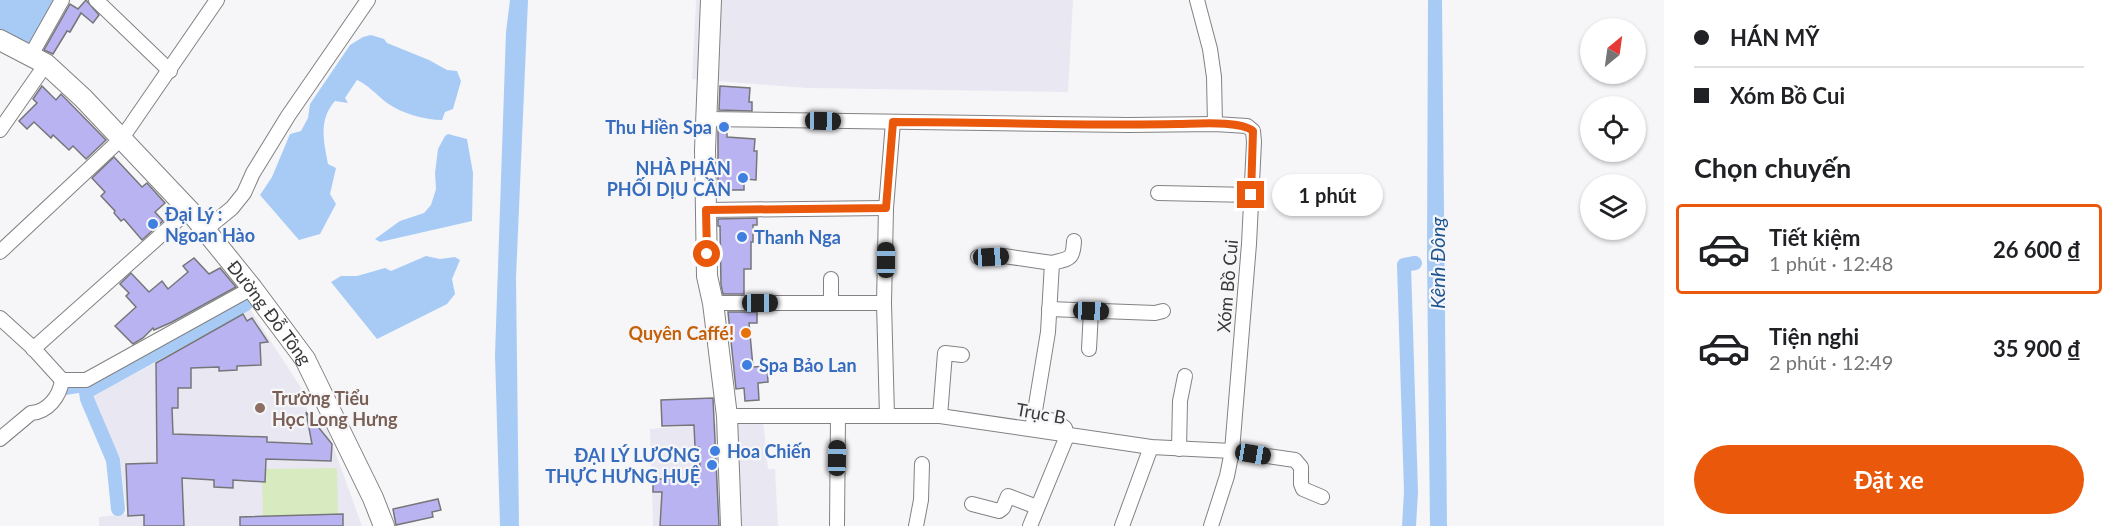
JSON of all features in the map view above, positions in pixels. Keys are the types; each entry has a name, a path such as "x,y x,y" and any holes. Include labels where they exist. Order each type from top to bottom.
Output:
{"main road":[{"path":"711,0 706,119 707,276 713,303 727,416 731,526"},
{"name":"Đường Đỗ Tông","path":"0,40 38,60 122,138 189,210 252,288 305,358 373,498 384,526"}],"street":[{"path":"0,129 38,60 62,0"},
{"path":"96,0 170,71"},
{"path":"0,252 122,138 217,0"},
{"path":"205,230 232,208 244,193 253,173 288,116 368,0"},
{"path":"706,119 1129,125 1215,124 1214,76 1197,0"},
{"path":"887,416 884,303 886,208 893,122"},
{"name":"Xóm Bồ Cui","path":"1211,526 1227,476 1232,451 1254,142 1253,131 1247,126 1215,124"},
{"path":"1158,193 1251,195"},
{"path":"706,210 886,208"},
{"path":"33,349 189,210"},
{"path":"978,258 1004,256 1052,263 1072,256 1074,241"},
{"path":"1033,423 1049,309 1052,263"},
{"path":"831,279 831,303"},
{"path":"0,318 62,380 86,380 252,288"},
{"path":"713,303 884,303"},
{"path":"1049,309 1155,313 1163,311"},
{"path":"1089,349 1091,311"},
{"path":"940,416 945,353 962,355"},
{"path":"1179,448 1180,401 1185,376"},
{"path":"0,439 31,413 37,413 55,400 61,392 62,380"},
{"name":"Trục B","path":"727,416 940,416 1033,423 1067,436 1151,447 1232,451 1295,460 1301,467 1300,484 1303,489 1322,497"},
{"path":"837,526 838,417"},
{"path":"1030,526 1067,436"},
{"path":"1122,526 1151,447"},
{"path":"916,526 921,500 922,464"},
{"path":"972,504 999,511 1003,508 1008,496 1037,507"}],"shaded area":[{"path":"696,0 1073,0 1068,92 807,88 692,79"},
{"path":"250,309 307,397 307,414 327,429 362,526 99,526 99,517 127,514 120,457 89,397 163,359"},
{"path":"763,420 768,469 775,469 778,526 653,526 650,429"}],"green space":[{"path":"337,468 338,514 263,516 262,469"}],"water":[{"path":"0,0 55,0 28,52 0,31"},
{"path":"510,0 528,0 516,278 519,526 500,526 495,355 506,32"},
{"name":"Kênh Đông","path":"1428,0 1442,0 1447,526 1430,526 1427,261"},
{"path":"371,35 384,39 387,43 447,70 457,71 461,81 453,109 445,112 442,120 413,115 393,107 357,80 345,98 348,103 335,101 324,123 328,164 336,168 330,194 336,204 320,234 299,240 260,195 272,177 290,134 301,131 308,118 310,104 350,45"},
{"path":"448,134 467,139 473,173 472,221 380,242 375,239 400,221 424,213 431,205 436,189 438,149"},
{"path":"426,256 440,259 455,257 460,260 452,279 455,294 447,304 377,339 331,282 341,276 357,276 385,268 391,271"}],"building":[{"path":"86,0 99,15 93,23 81,13 53,54 44,50 70,4 78,9"},
{"path":"42,86 56,100 61,94 106,140 86,159 73,146 69,150 53,135 51,138 34,122 27,129 19,121 37,103 33,99"},
{"path":"720,86 750,88 749,102 752,102 752,111 719,110"},
{"path":"718,128 727,128 727,137 755,139 756,180 744,179 744,190 718,190"},
{"path":"114,157 142,187 147,183 165,203 155,212 163,221 142,240 124,219 121,221 114,213 115,211 101,196 105,192 92,178"},
{"path":"757,218 757,225 753,225 753,242 751,242 751,269 744,269 744,294 723,294 718,219"},
{"path":"194,258 209,274 220,268 236,287 172,322 154,330 153,328 133,344 115,326 136,307 126,296 129,293 120,284 131,273 149,292 162,281 168,289 188,272 183,266"},
{"path":"728,312 757,312 757,323 749,323 753,367 767,366 768,382 758,383 759,400 745,401 744,388 736,389"},
{"path":"243,314 247,321 252,318 268,342 260,343 261,365 237,366 237,370 219,371 219,367 191,368 191,388 178,388 178,408 172,408 173,434 267,437 267,442 312,444 306,412 332,444 331,461 266,459 265,482 233,480 233,488 214,487 214,480 182,478 184,526 144,526 144,515 128,516 126,464 157,463 156,363"},
{"path":"713,398 719,526 660,526 662,492 653,492 653,479 694,479 694,470 700,470 699,447 695,447 694,425 662,426 661,400"},
{"path":"438,499 441,510 432,512 433,517 396,525 393,509"},
{"path":"343,514 343,526 240,526 240,517"}],"waterway":[{"name":"Kênh Đông","path":"1409,526 1411,492 1404,265 1415,263"},
{"path":"118,509 113,460 86,392 246,304"},
{"path":"65,388 96,383"}],"place":[{"name":"Thu Hiền Spa","path":"724,127"},
{"name":"NHÀ PHÂN PHỐI DỊU CẦN","path":"743,178"},
{"name":"Đại Lý : Ngoan Hào","path":"153,224"},
{"name":"Thanh Nga","path":"742,237"},
{"name":"Quyên Caffé!","path":"746,333"},
{"name":"Spa Bảo Lan","path":"747,365"},
{"name":"Trường Tiểu Học Long Hưng","path":"260,408"},
{"name":"Hoa Chiến","path":"715,451"},
{"name":"ĐẠI LÝ LƯƠNG THỰC HƯNG HUỆ","path":"712,465"}],"route":[{"path":"707,254 706,210 886,208 893,122 1247,126 1253,131 1254,142 1251,195"}]}
